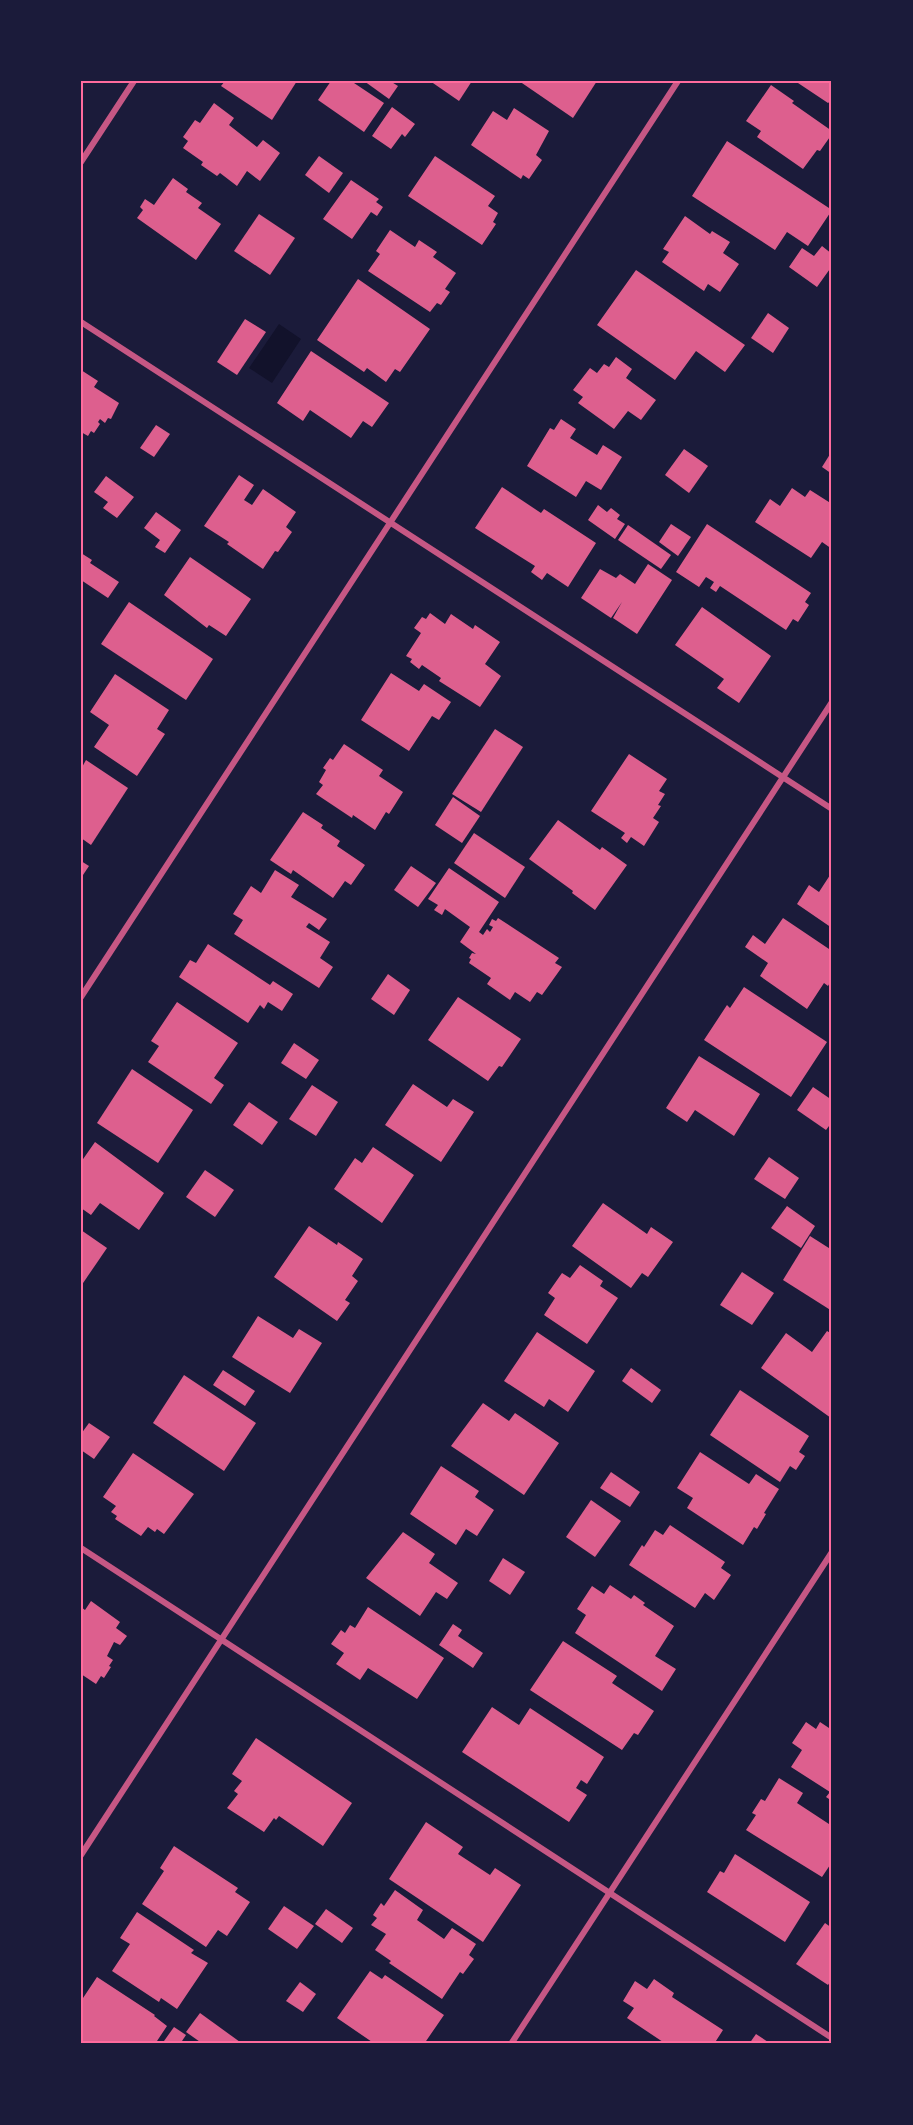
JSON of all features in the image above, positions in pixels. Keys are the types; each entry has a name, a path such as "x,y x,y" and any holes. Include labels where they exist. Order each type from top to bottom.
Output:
{"street":[{"path":"81,162 134,81"},
{"path":"81,997 678,81"},
{"path":"81,322 832,809"},
{"path":"81,1855 832,702"},
{"path":"81,1548 832,2038"},
{"path":"511,2044 832,1552"}],"shaded area":[{"path":"279,324 301,339 272,383 249,368"}],"building":[{"path":"225,81 297,81 272,120 221,86"},
{"path":"331,81 351,81 384,103 364,132 318,100"},
{"path":"364,81 390,81 398,86 389,99"},
{"path":"430,81 472,81 459,101"},
{"path":"519,81 597,81 573,118"},
{"path":"795,81 832,81 832,100 828,103"},
{"path":"771,85 832,131 820,151 817,150 803,169 757,137 761,131 746,121"},
{"path":"214,103 234,118 229,125 257,147 263,140 280,153 260,181 247,171 237,186 220,173 217,176 201,165 203,162 183,148 188,141 183,137 195,120 200,123"},
{"path":"392,107 415,124 405,137 402,134 391,149 372,136"},
{"path":"514,108 549,131 536,155 542,160 529,179 523,175 521,179 471,145 493,111 507,120"},
{"path":"727,141 832,210 808,246 787,232 775,250 692,196"},
{"path":"319,156 343,173 329,193 305,175"},
{"path":"435,156 495,196 488,206 498,213 493,222 496,224 482,245 408,196"},
{"path":"173,178 188,189 186,192 202,203 198,208 221,224 196,260 137,218 143,210 140,207 145,199 154,205"},
{"path":"351,180 379,199 376,202 383,207 377,216 371,212 352,239 323,219"},
{"path":"259,214 295,238 270,275 234,251"},
{"path":"685,216 710,234 712,231 730,242 723,253 739,264 720,292 708,284 704,291 662,262 669,252 663,249"},
{"path":"390,230 415,247 419,240 437,252 433,257 456,273 445,289 450,292 441,305 437,303 430,312 368,271 380,254 376,251"},
{"path":"822,246 832,254 832,266 817,287 789,267 802,248 814,256"},
{"path":"636,270 745,345 725,372 696,351 675,380 597,325"},
{"path":"358,279 430,329 400,372 395,369 386,382 367,368 364,372 317,340"},
{"path":"768,313 789,328 773,353 751,338"},
{"path":"245,319 266,332 237,375 217,362"},
{"path":"311,351 389,403 372,427 363,421 351,438 310,410 303,421 277,403"},
{"path":"616,357 632,369 626,378 656,400 641,420 628,411 614,429 578,403 583,397 573,390 590,368 597,373 604,364 609,367"},
{"path":"81,370 98,381 94,387 119,403 111,419 108,418 105,423 100,419 98,422 100,424 94,433 91,431 88,436 81,432"},
{"path":"561,419 576,429 570,438 597,455 603,445 622,457 601,490 586,481 576,497 527,466 550,428 554,430"},
{"path":"156,425 170,434 154,457 140,448"},
{"path":"684,449 708,466 689,493 665,475"},
{"path":"832,451 832,474 822,467"},
{"path":"239,475 254,485 244,500 252,505 263,489 296,512 286,527 292,532 263,569 204,526"},
{"path":"106,476 134,497 117,518 103,508 108,502 94,492"},
{"path":"502,487 541,513 544,509 596,543 568,587 547,573 542,580 531,572 535,566 475,528"},
{"path":"792,488 805,497 810,490 832,504 832,549 822,542 811,558 755,522 770,499 780,506"},
{"path":"598,505 607,512 611,508 620,515 617,519 625,524 615,539 588,520"},
{"path":"156,512 181,530 165,553 155,547 160,540 144,528"},
{"path":"671,524 691,537 678,556 659,542"},
{"path":"707,524 811,593 805,602 809,605 798,622 793,619 786,630 720,586 716,592 710,588 714,582 706,577 699,587 676,572"},
{"path":"628,525 671,555 661,569 618,540"},
{"path":"81,553 92,560 90,563 119,582 108,598 81,580"},
{"path":"190,557 251,599 226,636 209,625 207,628 164,595"},
{"path":"648,564 672,580 637,634 613,618 622,602 611,618 581,598 600,569 616,578 620,574 635,584"},
{"path":"129,602 213,659 186,700 101,644"},
{"path":"702,607 771,656 739,703 717,688 724,679 675,645"},
{"path":"430,613 445,624 451,614 473,629 475,625 500,642 485,664 501,676 480,707 439,681 441,678 422,665 419,669 410,662 412,659 406,656 421,633 414,628 422,617 426,619"},
{"path":"391,673 419,691 424,684 451,702 439,720 432,716 409,751 361,720"},
{"path":"115,674 169,710 157,729 165,734 137,776 94,747 109,725 90,712"},
{"path":"495,729 523,747 481,812 452,794"},
{"path":"344,744 383,770 379,776 403,792 389,814 386,812 375,830 316,794 323,785 319,782 326,770 323,768 330,758 333,760"},
{"path":"629,754 667,779 659,791 665,794 658,805 661,806 653,818 659,822 644,846 631,837 627,843 621,838 625,833 591,811"},
{"path":"86,760 128,788 91,845 81,838 81,769"},
{"path":"453,797 480,816 462,843 435,825"},
{"path":"303,812 323,825 321,828 340,841 337,846 365,865 351,885 345,881 333,898 293,870 291,874 270,860"},
{"path":"558,820 600,850 602,847 627,865 595,910 529,859"},
{"path":"474,833 525,867 505,898 454,863"},
{"path":"81,861 89,866 81,878"},
{"path":"411,866 436,883 418,907 394,890"},
{"path":"449,868 499,902 479,932 483,935 487,929 490,932 493,927 489,925 492,919 496,921 498,918 559,958 555,963 562,967 542,995 537,992 530,1002 515,992 510,1000 487,984 491,978 469,963 472,953 476,954 460,942 470,927 445,909 442,915 434,910 438,905 428,899"},
{"path":"275,870 299,885 291,897 327,919 319,930 309,923 306,927 330,942 320,958 333,967 319,988 234,934 243,920 233,914 251,886 261,893"},
{"path":"832,872 832,928 797,904 809,885 819,892"},
{"path":"783,918 832,951 832,979 828,986 824,983 807,1009 760,976 768,963 745,947 753,935 765,944"},
{"path":"208,944 270,985 273,981 293,994 282,1011 268,1002 264,1009 260,1005 248,1023 179,977 190,960 196,963"},
{"path":"388,974 410,990 394,1015 371,999"},
{"path":"744,987 827,1042 791,1097 704,1040 727,1005 730,1008"},
{"path":"458,997 521,1039 502,1067 499,1066 488,1081 428,1040"},
{"path":"177,1002 238,1043 214,1078 224,1085 211,1104 148,1062 159,1046 151,1041"},
{"path":"294,1043 319,1060 306,1079 281,1063"},
{"path":"699,1056 760,1094 734,1136 695,1110 687,1122 666,1108"},
{"path":"132,1069 193,1110 158,1163 97,1123"},
{"path":"413,1084 447,1107 453,1099 474,1112 441,1162 385,1125"},
{"path":"312,1085 338,1102 316,1136 289,1119"},
{"path":"813,1087 832,1100 832,1122 826,1130 797,1110"},
{"path":"249,1102 278,1122 262,1145 233,1125"},
{"path":"95,1142 164,1193 139,1230 100,1203 91,1215 81,1208 81,1162"},
{"path":"373,1147 414,1175 382,1223 334,1189 355,1158 362,1163"},
{"path":"769,1157 799,1178 785,1199 754,1179"},
{"path":"205,1170 234,1190 215,1217 186,1197"},
{"path":"603,1203 647,1234 651,1227 673,1242 648,1277 642,1273 631,1288 572,1246"},
{"path":"787,1206 815,1226 801,1248 771,1228"},
{"path":"309,1226 363,1259 352,1276 358,1281 345,1300 350,1303 337,1321 274,1277"},
{"path":"81,1230 107,1248 81,1286"},
{"path":"810,1236 832,1250 832,1311 783,1280"},
{"path":"580,1265 603,1281 600,1286 618,1298 587,1344 544,1315 555,1298 548,1293 562,1273 570,1278"},
{"path":"742,1272 774,1293 752,1325 720,1305"},
{"path":"258,1316 293,1338 299,1329 322,1343 290,1393 232,1357"},
{"path":"827,1331 832,1334 831,1418 761,1368 786,1333 812,1352"},
{"path":"537,1332 595,1371 568,1412 549,1399 544,1407 504,1381"},
{"path":"631,1368 661,1390 652,1403 622,1381"},
{"path":"223,1370 255,1391 245,1406 213,1385"},
{"path":"184,1375 256,1423 224,1471 153,1423"},
{"path":"740,1390 809,1436 799,1452 805,1456 796,1470 790,1466 780,1482 710,1435"},
{"path":"483,1403 509,1421 515,1413 559,1443 524,1495 451,1446"},
{"path":"89,1423 110,1437 94,1459 81,1450 81,1434"},
{"path":"700,1452 749,1484 756,1474 779,1489 757,1529 754,1527 743,1545 687,1508 693,1498 677,1488"},
{"path":"133,1453 194,1494 164,1534 148,1527 141,1536 115,1519 117,1516 111,1512 116,1506 103,1497"},
{"path":"441,1466 479,1491 475,1497 494,1510 477,1536 466,1529 456,1545 410,1514"},
{"path":"611,1472 640,1492 630,1507 600,1488"},
{"path":"591,1500 621,1521 595,1557 566,1537"},
{"path":"670,1525 725,1562 721,1568 731,1575 714,1600 705,1593 695,1608 629,1565 655,1530 663,1535"},
{"path":"403,1532 435,1554 429,1563 458,1583 447,1599 436,1592 420,1616 366,1578"},
{"path":"503,1558 525,1572 510,1595 489,1581"},
{"path":"610,1585 631,1599 634,1595 645,1603 643,1605 674,1626 655,1656 676,1669 662,1691 575,1633 586,1615 577,1609 592,1586 604,1594"},
{"path":"91,1601 120,1622 116,1628 127,1636 120,1645 114,1642 107,1656 113,1660 109,1666 111,1667 104,1678 101,1676 96,1684 81,1674 81,1607 85,1610"},
{"path":"368,1607 444,1658 417,1699 368,1668 360,1680 336,1664 344,1653 331,1644 341,1630 345,1633 350,1625 355,1628"},
{"path":"453,1624 462,1630 458,1636 483,1653 473,1668 439,1645"},
{"path":"563,1641 617,1676 612,1683 654,1711 638,1735 634,1733 622,1750 530,1690"},
{"path":"492,1707 519,1725 530,1708 604,1757 587,1784 581,1780 576,1788 587,1795 569,1822 462,1752"},
{"path":"806,1722 816,1729 820,1722 832,1730 832,1801 826,1797 830,1792 791,1767 802,1750 792,1743"},
{"path":"256,1738 352,1803 323,1846 279,1816 276,1820 274,1818 264,1832 227,1808 238,1794 234,1791 242,1781 232,1774"},
{"path":"779,1778 803,1793 797,1803 832,1826 832,1862 822,1877 746,1830 756,1815 752,1813 761,1799 765,1801"},
{"path":"426,1822 463,1847 458,1854 490,1875 495,1868 521,1885 483,1942 389,1879"},
{"path":"174,1846 238,1888 235,1892 250,1902 227,1936 218,1930 206,1947 142,1904 164,1871 160,1868"},
{"path":"735,1854 810,1902 785,1942 707,1892 720,1871 724,1873"},
{"path":"395,1890 423,1910 417,1920 444,1939 452,1928 476,1944 469,1955 474,1959 463,1974 460,1972 442,1999 389,1963 391,1961 375,1950 386,1934 371,1925 377,1918 373,1915 381,1903 384,1906"},
{"path":"284,1906 314,1926 297,1949 268,1929"},
{"path":"326,1909 353,1928 342,1943 315,1924"},
{"path":"137,1912 194,1950 191,1953 208,1963 177,2009 161,1998 159,2002 112,1971 130,1944 120,1938"},
{"path":"825,1923 832,1928 832,1979 828,1985 796,1964"},
{"path":"370,1971 382,1979 385,1975 444,2015 424,2044 375,2044 337,2018"},
{"path":"97,1977 155,2015 167,2026 155,2044 81,2044 83,2018 81,1997 83,1998"},
{"path":"654,1979 674,1993 672,1997 723,2030 714,2044 666,2044 627,2018 634,2008 623,2001 635,1981 647,1989"},
{"path":"300,1982 316,1994 303,2012 286,2001"},
{"path":"200,2013 240,2042 239,2044 203,2044 186,2032"},
{"path":"174,2027 186,2035 180,2044 169,2044 164,2041"},
{"path":"756,2034 771,2044 749,2044"}]}
